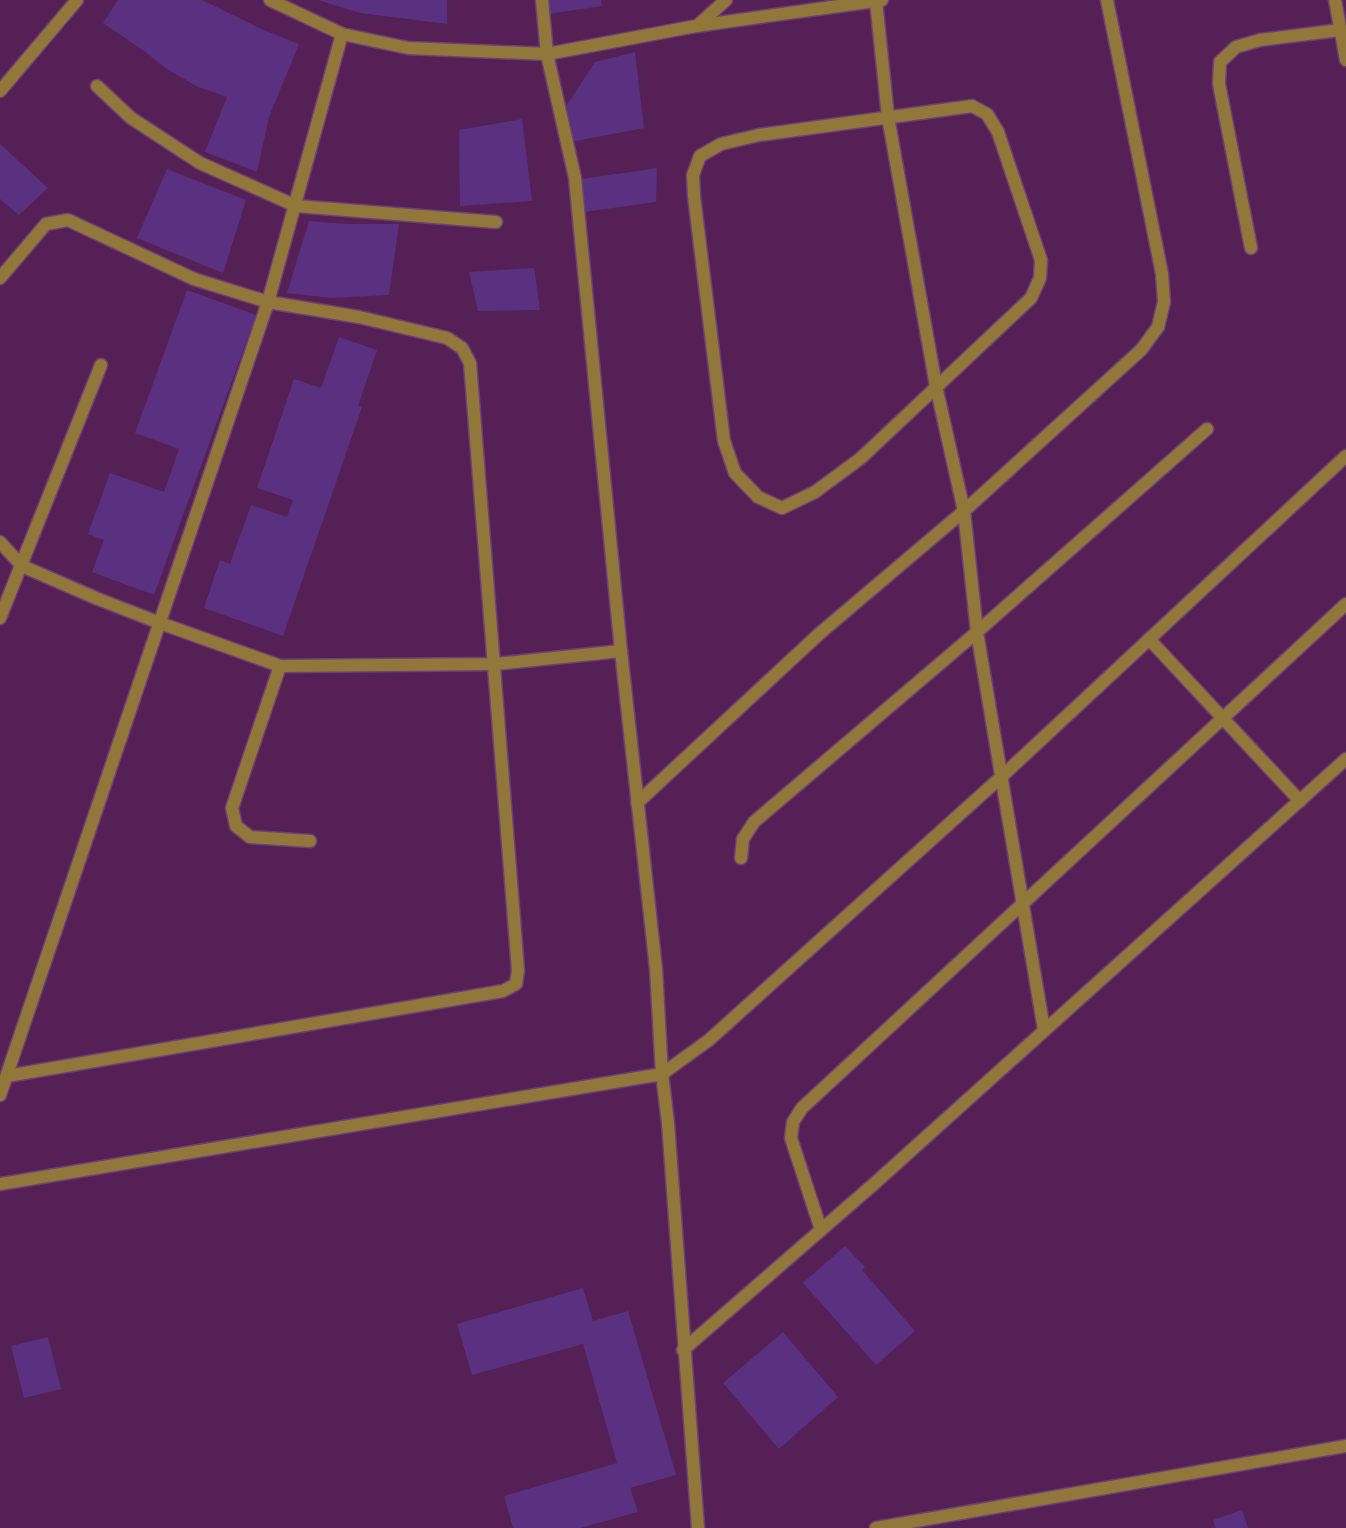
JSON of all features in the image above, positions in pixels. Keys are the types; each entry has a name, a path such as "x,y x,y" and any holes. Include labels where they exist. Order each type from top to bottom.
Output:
{"street":[{"path":"0,91 77,0"},
{"path":"270,0 342,34 408,48 547,54 696,26 879,1 888,117 936,386 964,511 977,632 1044,1030"},
{"path":"542,0 547,54 575,178 621,651 656,969 662,1074 668,1123 683,1350 698,1528"},
{"path":"696,26 726,0"},
{"path":"637,803 819,634 964,511 1141,350 1158,327 1164,302 1162,274 1107,0"},
{"path":"1335,0 1346,60"},
{"path":"1251,248 1219,84 1220,63 1236,47 1260,40 1340,30"},
{"path":"0,1095 268,302 342,34"},
{"path":"97,86 131,118 200,163 296,206 496,222"},
{"path":"972,106 987,114 998,132 1041,260 1040,278 1032,298 936,386 861,458 815,492 782,508 758,497 735,473 724,441 694,196 693,175 700,156 721,144 759,135 972,106"},
{"path":"0,279 46,224 68,220 194,279 268,302 381,322 447,338 462,348 470,363 518,970 516,984 503,991 7,1077"},
{"path":"0,618 101,365"},
{"path":"741,858 743,839 754,822 977,632 1208,429"},
{"path":"0,1184 662,1074 709,1040 1000,778 1346,456"},
{"path":"0,542 22,566 98,599 280,666 495,664 621,651"},
{"path":"821,1230 791,1138 793,1122 802,1108 1346,604"},
{"path":"1149,639 1300,801"},
{"path":"280,666 232,808 236,826 249,837 310,841"},
{"path":"683,1350 821,1230 1346,759"},
{"path":"876,1528 1346,1446"}],"building":[{"path":"118,0 202,0 299,44 269,117 257,172 205,152 227,97 198,87 167,69 103,23"},
{"path":"318,0 447,0 447,24 360,13"},
{"path":"549,0 601,0 602,6 549,14"},
{"path":"635,52 644,128 571,142 567,105 595,62"},
{"path":"522,119 532,201 460,206 459,130"},
{"path":"0,144 48,188 19,215 0,199"},
{"path":"657,168 656,202 584,212 582,179"},
{"path":"167,169 246,200 223,273 137,238"},
{"path":"309,221 399,224 389,295 332,298 287,293"},
{"path":"534,268 540,310 478,311 469,272"},
{"path":"187,290 256,315 154,595 92,572 104,540 88,534 110,473 164,492 179,449 135,433"},
{"path":"339,337 377,350 358,406 362,407 283,636 204,608 220,560 230,564 251,505 287,517 293,500 257,488 294,379 321,388"},
{"path":"845,1246 865,1267 862,1270 915,1331 876,1365 803,1283"},
{"path":"583,1288 593,1321 628,1311 676,1475 630,1488 638,1512 580,1528 513,1528 504,1496 617,1463 583,1344 472,1375 457,1324"},
{"path":"783,1332 838,1397 779,1449 723,1383"},
{"path":"48,1337 61,1389 24,1398 11,1346"},
{"path":"1242,1510 1248,1528 1216,1528 1213,1520"}]}
